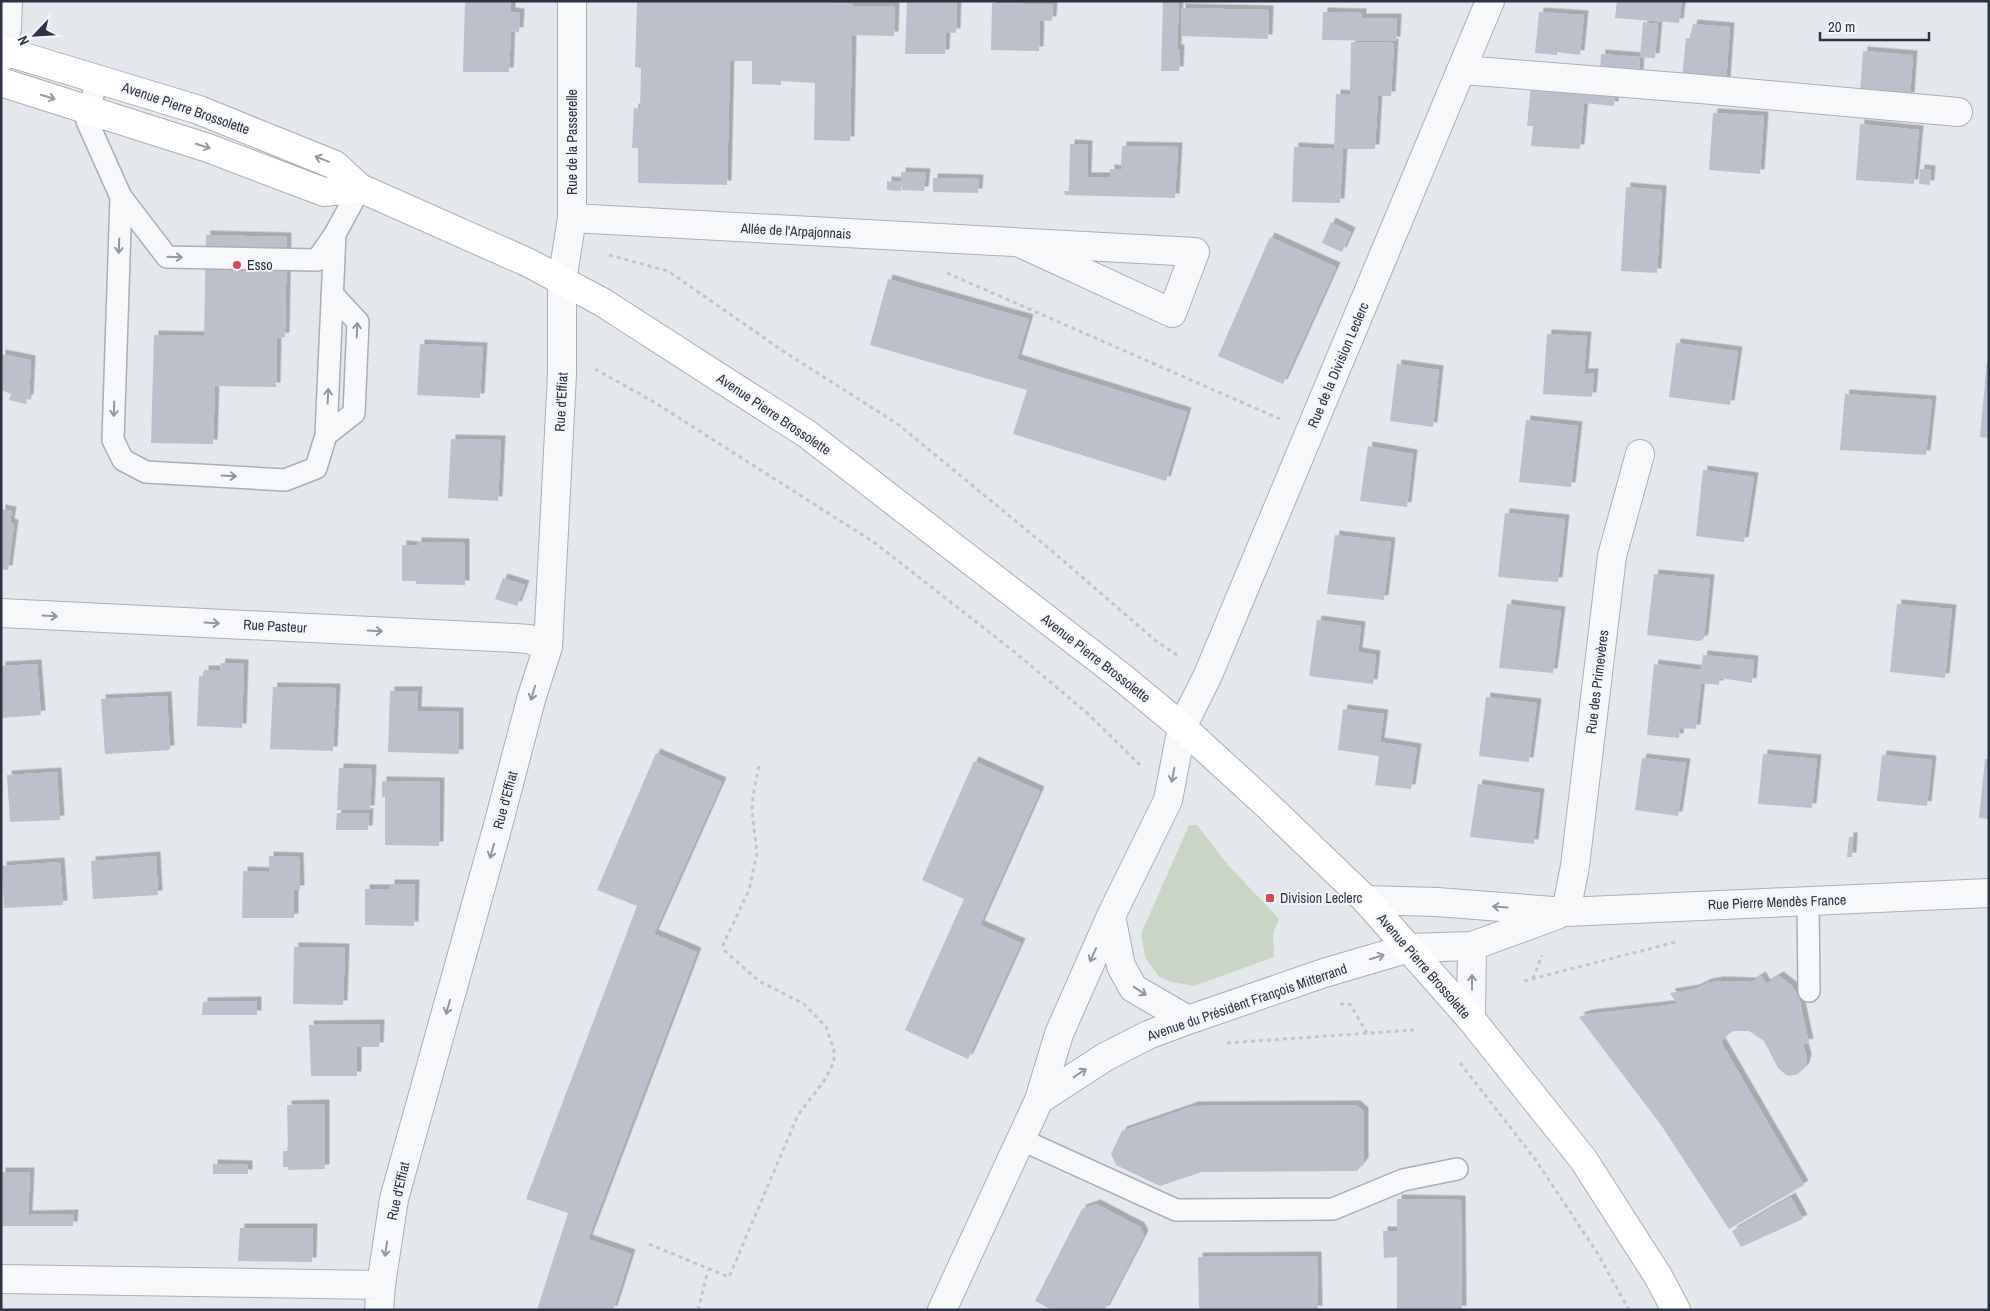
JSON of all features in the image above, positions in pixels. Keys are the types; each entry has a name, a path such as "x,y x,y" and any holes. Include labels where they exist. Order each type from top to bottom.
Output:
{"main road":[{"name":"Avenue Pierre Brossolette","path":"2,53 97,78 199,110 335,165 360,188 529,262 602,302 807,434 1119,675 1182,727 1366,900 1471,1019 1583,1159 1658,1276 1676,1310"},
{"name":"Avenue Pierre Brossolette","path":"1,82 208,148 324,192 360,188"}],"street":[{"path":"2,53 7,28 8,1"},
{"name":"Rue de la Passerelle","path":"562,281 571,231 572,1"},
{"name":"Rue de la Division Leclerc","path":"1182,727 1208,675 1463,70 1490,1"},
{"path":"1463,70 1701,88 1958,112"},
{"name":"Allée de l'Arpajonnais","path":"571,231 1020,243 1194,252 1172,313 1020,243"},
{"name":"Rue d'Effiat","path":"380,1298 394,1199 498,829 532,696 548,647 563,351 562,281"},
{"name":"Rue des Primevères","path":"1566,912 1575,866 1612,556 1640,454"},
{"name":"Rue Pasteur","path":"1,613 515,638 529,639 548,647"},
{"name":"Avenue du Président François Mitterrand","path":"942,1310 1020,1139 1040,1100 1059,1034 1111,916 1168,800 1182,727"},
{"name":"Rue Pierre Mendès France","path":"1366,900 1437,902 1566,912 1989,893"},
{"name":"Rue Pierre Mendès France","path":"1409,948 1472,946 1566,912"},
{"path":"1111,916 1121,966 1133,988 1188,1020"},
{"path":"1471,1019 1472,946"},
{"name":"Avenue du Président François Mitterrand","path":"1040,1100 1104,1056 1148,1035 1324,973 1409,948"},
{"path":"1,1280 380,1298"}],"lane":[{"path":"97,78 87,121 121,198 167,257 317,260 335,234 360,188"},
{"path":"121,198 113,440 123,460 146,472 285,480 316,468 326,435 335,234"},
{"path":"1808,901 1809,992"},
{"path":"1020,1139 1176,1210 1333,1210 1403,1180 1457,1169"}],"path":[{"path":"571,231 668,271 784,351 899,425 1052,551 1156,641 1208,675"},
{"path":"947,273 1310,433"},
{"path":"563,351 654,402 875,543 1018,654 1087,713 1142,766 1168,800"},
{"path":"649,1244 708,1270 729,1277 798,1115 824,1081 834,1062 834,1050 826,1027 814,1014 804,1004 758,981 725,952 723,945 749,890 757,853 752,810 759,765"},
{"path":"1524,981 1682,940"},
{"path":"1533,978 1544,949"},
{"path":"1350,1004 1367,1033"},
{"path":"1226,1043 1414,1030"},
{"path":"1460,1063 1535,1159 1598,1254 1629,1310"},
{"path":"698,1310 708,1270"}],"green space":[{"path":"1189,825 1197,825 1228,865 1279,919 1273,933 1274,957 1194,986 1172,982 1159,977 1145,957 1141,934"}],"building":[{"path":"465,1 511,1 511,12 520,13 519,32 511,31 509,72 463,72"},
{"path":"637,1 804,1 853,4 853,6 895,6 894,36 852,35 850,141 814,140 815,83 781,81 781,85 752,84 752,61 730,61 727,185 638,183 638,148 632,148 634,108 640,109 641,68 635,67"},
{"path":"907,1 957,1 956,33 946,32 945,54 905,54"},
{"path":"1163,1 1179,1 1177,49 1180,49 1179,71 1161,71"},
{"path":"1617,1 1682,1 1679,23 1615,18"},
{"path":"992,3 1053,5 1052,21 1040,20 1039,51 991,50"},
{"path":"1181,8 1269,10 1268,39 1181,36"},
{"path":"1323,12 1362,13 1362,18 1397,18 1396,41 1322,40"},
{"path":"1539,12 1584,15 1580,55 1557,52 1557,55 1535,53"},
{"path":"1643,22 1658,24 1655,58 1640,57"},
{"path":"1693,24 1730,27 1726,82 1682,78 1686,38 1690,38"},
{"path":"1351,42 1394,43 1391,96 1378,96 1375,149 1343,149 1340,203 1292,202 1294,147 1334,149 1336,94 1350,95"},
{"path":"1863,51 1913,55 1910,97 1860,93"},
{"path":"1601,54 1640,57 1639,75 1600,71"},
{"path":"1531,85 1615,91 1614,106 1584,103 1580,149 1531,146 1533,126 1527,126"},
{"path":"1713,113 1764,116 1760,174 1709,170"},
{"path":"1860,124 1919,130 1914,184 1856,180"},
{"path":"1070,144 1088,145 1087,177 1110,177 1110,169 1121,170 1122,146 1178,147 1175,198 1065,195 1064,191 1069,191"},
{"path":"1920,169 1931,170 1930,185 1919,184"},
{"path":"901,172 926,173 924,191 902,190"},
{"path":"933,178 979,179 978,193 933,192"},
{"path":"887,181 901,182 901,191 887,190"},
{"path":"1626,187 1662,190 1657,273 1621,271"},
{"path":"1331,222 1351,232 1342,252 1322,243"},
{"path":"206,235 287,237 285,337 277,338 276,387 215,386 213,444 151,443 154,335 204,336"},
{"path":"1270,237 1336,267 1283,384 1218,356"},
{"path":"888,279 1029,319 1017,359 1187,412 1166,481 1013,434 1027,390 870,345"},
{"path":"1547,334 1587,336 1584,373 1594,373 1592,397 1543,394"},
{"path":"1676,343 1738,351 1730,405 1669,397"},
{"path":"420,344 483,347 480,398 417,395"},
{"path":"1,354 31,360 29,399 27,399 26,404 9,400 11,394 1,390"},
{"path":"1987,361 1989,361 1989,438 1980,437"},
{"path":"1397,364 1439,370 1433,427 1390,421"},
{"path":"1845,394 1932,400 1926,455 1840,450"},
{"path":"1526,420 1578,426 1571,487 1519,482"},
{"path":"451,439 501,440 498,501 448,498"},
{"path":"1368,446 1413,454 1407,507 1360,501"},
{"path":"1703,470 1754,477 1744,542 1696,536"},
{"path":"1,509 12,511 10,523 14,524 8,570 1,569"},
{"path":"1505,513 1565,519 1558,582 1498,577"},
{"path":"1335,535 1391,542 1384,600 1327,594"},
{"path":"417,542 465,543 465,585 416,584 416,581 402,581 402,545 417,546"},
{"path":"1654,574 1710,579 1704,638 1702,640 1647,635"},
{"path":"503,578 525,585 517,606 495,599"},
{"path":"1507,604 1561,611 1553,673 1499,668"},
{"path":"1897,604 1952,609 1945,678 1890,672"},
{"path":"1317,620 1361,626 1358,652 1376,655 1373,684 1309,676"},
{"path":"1703,655 1754,660 1752,683 1720,678 1719,685 1701,683 1696,729 1680,728 1679,738 1647,735 1654,664 1701,670"},
{"path":"221,663 244,664 242,728 197,726 199,676 204,676 204,670 220,670"},
{"path":"37,664 41,715 1,718 1,666"},
{"path":"273,687 336,688 333,751 270,749"},
{"path":"390,691 418,691 417,711 459,712 459,754 388,752"},
{"path":"167,696 170,750 105,754 101,699"},
{"path":"1486,697 1537,703 1529,762 1479,756"},
{"path":"1343,709 1384,714 1380,742 1417,748 1411,789 1375,785 1379,756 1338,750"},
{"path":"656,753 722,782 654,934 697,952 588,1239 631,1254 613,1310 537,1310 568,1213 526,1199 637,906 597,890"},
{"path":"1763,754 1817,759 1812,808 1758,804"},
{"path":"1882,755 1932,760 1927,806 1877,801"},
{"path":"1642,758 1686,763 1678,816 1635,810"},
{"path":"1985,759 1989,759 1989,819 1979,818"},
{"path":"974,761 1040,791 980,925 1021,943 968,1059 905,1030 964,899 922,880"},
{"path":"339,768 372,769 370,810 337,810"},
{"path":"57,772 60,820 10,822 7,775"},
{"path":"382,781 440,782 439,846 385,845 385,797 382,797"},
{"path":"1478,784 1540,793 1534,844 1470,837"},
{"path":"337,813 369,813 368,830 336,830"},
{"path":"1849,837 1853,837 1852,857 1847,857"},
{"path":"156,856 158,895 93,899 91,861"},
{"path":"269,856 299,857 300,890 294,890 294,918 242,918 243,871 269,872"},
{"path":"60,862 63,905 4,908 2,866"},
{"path":"390,884 415,884 414,926 365,925 365,889 390,889"},
{"path":"294,947 345,948 343,1005 293,1004"},
{"path":"1761,976 1766,984 1779,976 1792,986 1799,997 1809,1043 1803,1044 1807,1058 1805,1067 1798,1074 1789,1076 1785,1074 1778,1068 1764,1041 1749,1031 1734,1031 1728,1034 1721,1042 1804,1185 1729,1229 1661,1125 1579,1017 1588,1014 1677,1004 1670,993 1695,989 1707,983 1719,981 1752,982"},
{"path":"257,1001 257,1015 202,1015 203,1002"},
{"path":"380,1024 379,1047 357,1047 357,1076 311,1076 309,1025"},
{"path":"325,1104 325,1169 288,1170 288,1167 283,1167 283,1151 288,1151 287,1105"},
{"path":"1356,1105 1364,1112 1364,1162 1357,1171 1202,1172 1160,1186 1116,1165 1111,1154 1122,1131 1194,1106"},
{"path":"213,1164 248,1165 248,1174 213,1174"},
{"path":"1,1172 30,1172 28,1215 74,1214 73,1226 1,1226"},
{"path":"1791,1197 1803,1219 1741,1247 1732,1231"},
{"path":"1397,1199 1461,1200 1462,1310 1397,1310 1397,1257 1384,1258 1383,1231 1397,1231"},
{"path":"1096,1204 1140,1227 1144,1235 1105,1310 1052,1310 1035,1301 1082,1209"},
{"path":"240,1228 313,1228 312,1262 238,1261"},
{"path":"1317,1256 1318,1310 1199,1310 1198,1257"}],"place":[{"name":"Esso","path":"237,265"},
{"name":"Division Leclerc","path":"1270,898"}]}
